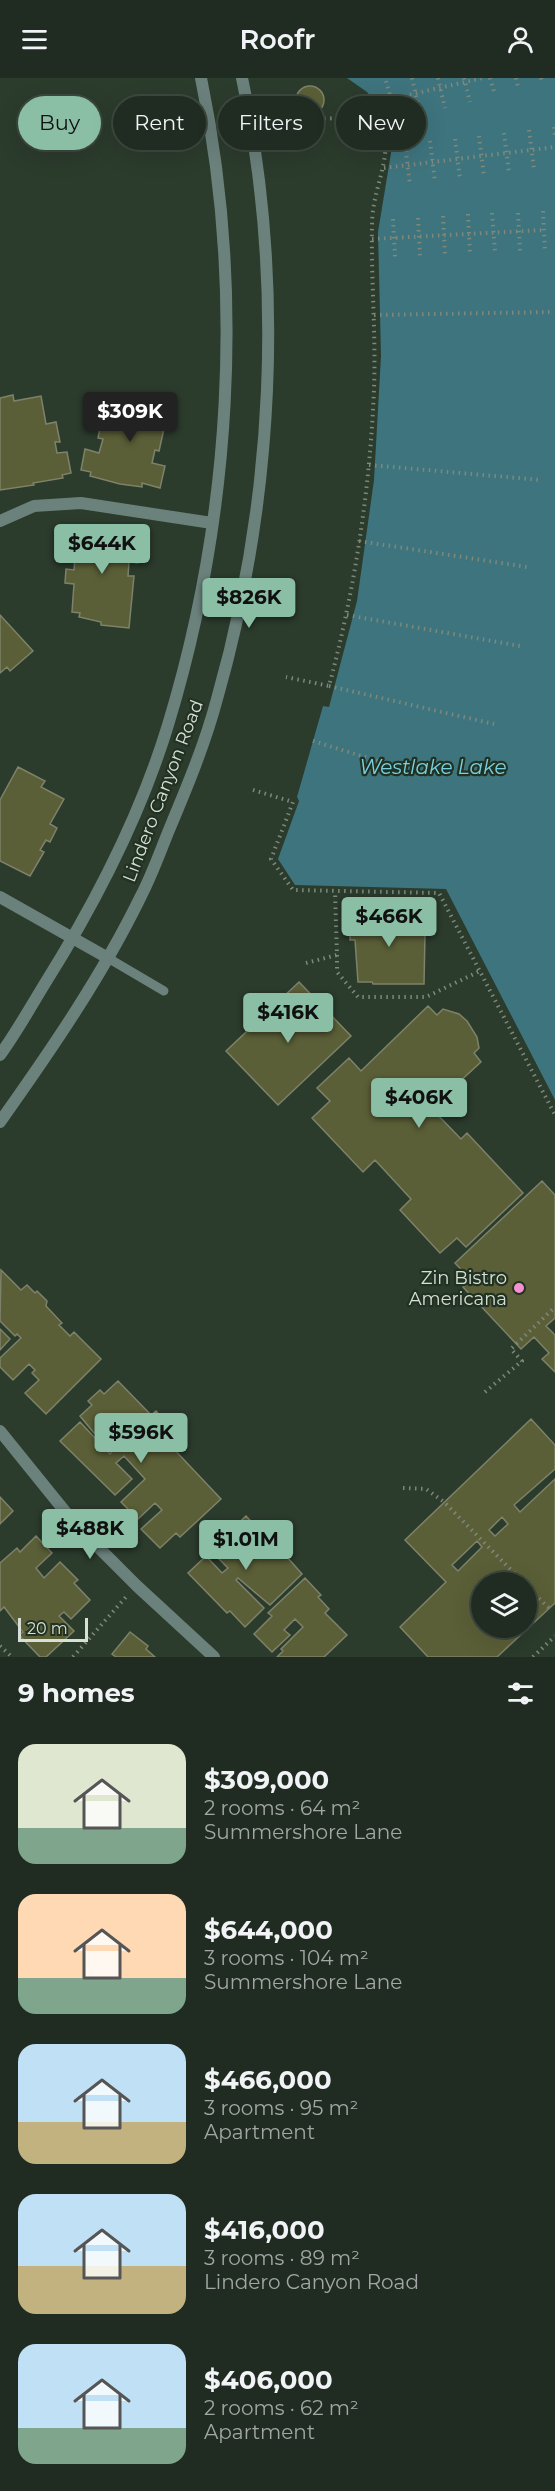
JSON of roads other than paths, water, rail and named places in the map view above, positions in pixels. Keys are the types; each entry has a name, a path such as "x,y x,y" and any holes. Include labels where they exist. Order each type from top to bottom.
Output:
{"street":[{"name":"Lindero Canyon Road","path":"0,1055 74,939 136,812 168,726 196,615 212,523 222,437 226,354 224,238 211,125 201,78"},
{"name":"Lindero Canyon Road","path":"0,1122 50,1051 108,958 142,895 187,787 217,700 249,563 261,473 268,384 267,281 258,182 242,78"},
{"path":"0,521 34,506 81,503 212,523"},
{"path":"0,897 108,958"},
{"path":"0,1431 76,1525 137,1586 214,1657"}],"lane":[{"path":"108,958 164,991"}],"water":[{"name":"Westlake Lake","path":"347,78 555,78 555,1100 446,889 295,885 278,859 299,801 297,797 323,706 329,707 357,601 374,480 381,356 378,232 391,150 426,150 426,96 370,96"}],"place":[{"name":"Zin Bistro Americana","path":"519,1288"}]}
